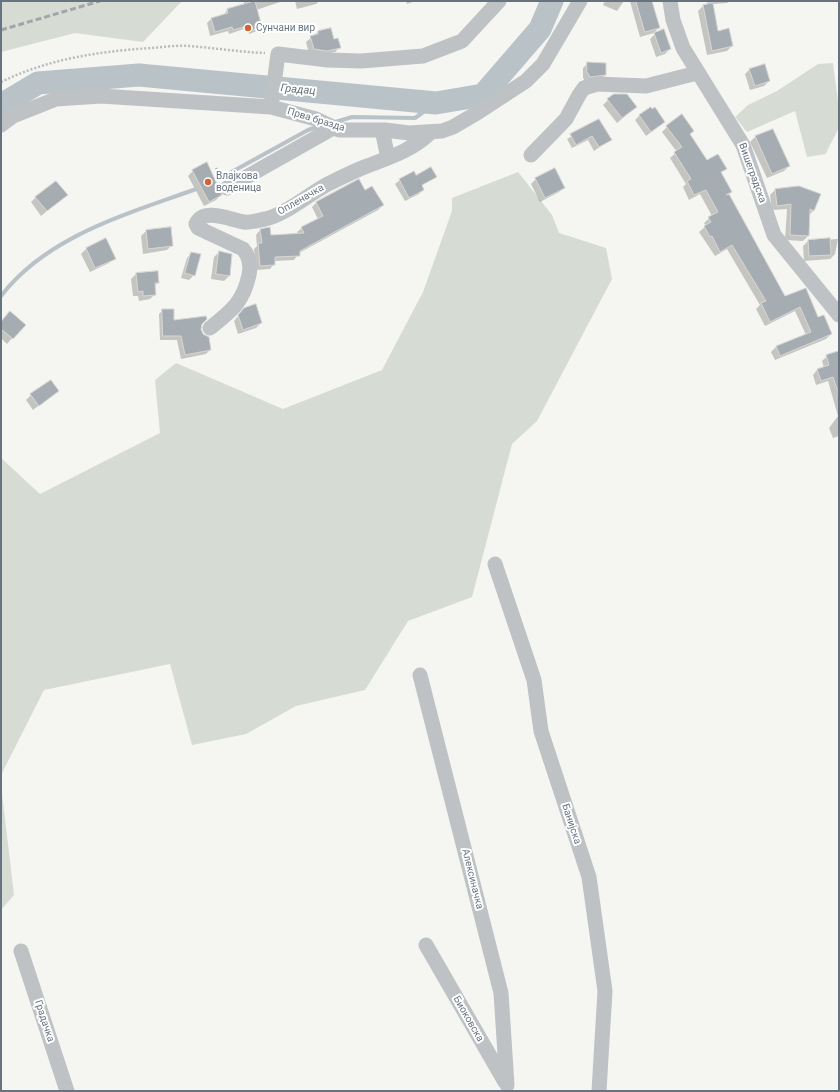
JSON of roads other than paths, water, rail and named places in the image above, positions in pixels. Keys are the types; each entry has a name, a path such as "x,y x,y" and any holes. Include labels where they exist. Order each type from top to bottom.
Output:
{"street":[{"path":"272,102 277,59 361,61 423,56 462,41 500,1"},
{"name":"Прва бразда","path":"1,125 13,116 56,99 101,96 204,105 272,102 316,119 333,128 348,130 382,130 430,133 453,127 526,81 543,64 580,1"},
{"name":"Вишеградска","path":"670,1 673,20 683,48 742,145 774,235 839,314"},
{"path":"531,155 566,119 584,88 597,84 646,86 697,73"},
{"path":"227,188 333,128"},
{"path":"382,130 388,158"},
{"name":"Опленачка","path":"210,328 227,314 243,297 250,268 247,254 243,249 198,228 196,224 202,217 212,215 246,222 267,219 287,210 301,199 327,185 362,168 402,153 420,142 430,133"},
{"name":"Банијска","path":"495,564 534,680 541,731 589,878 605,991 599,1091"},
{"name":"Алексиначка","path":"420,675 502,993 510,1088"},
{"name":"Биоковска","path":"426,945 510,1088"},
{"name":"Градачка","path":"21,951 67,1091"}],"waterway":[{"name":"Градац","path":"1,105 38,83 139,75 436,103 483,95 540,29 552,1"},
{"path":"332,123 352,117 415,118 436,103"},
{"path":"228,174 308,130 320,126"},
{"path":"1,296 20,275 42,257 65,242 117,218 196,189"}],"railway":[{"path":"1,30 100,1"}],"place":[{"name":"Сунчани вир","path":"248,28"},
{"name":"Влајкова воденица","path":"208,182"}]}
